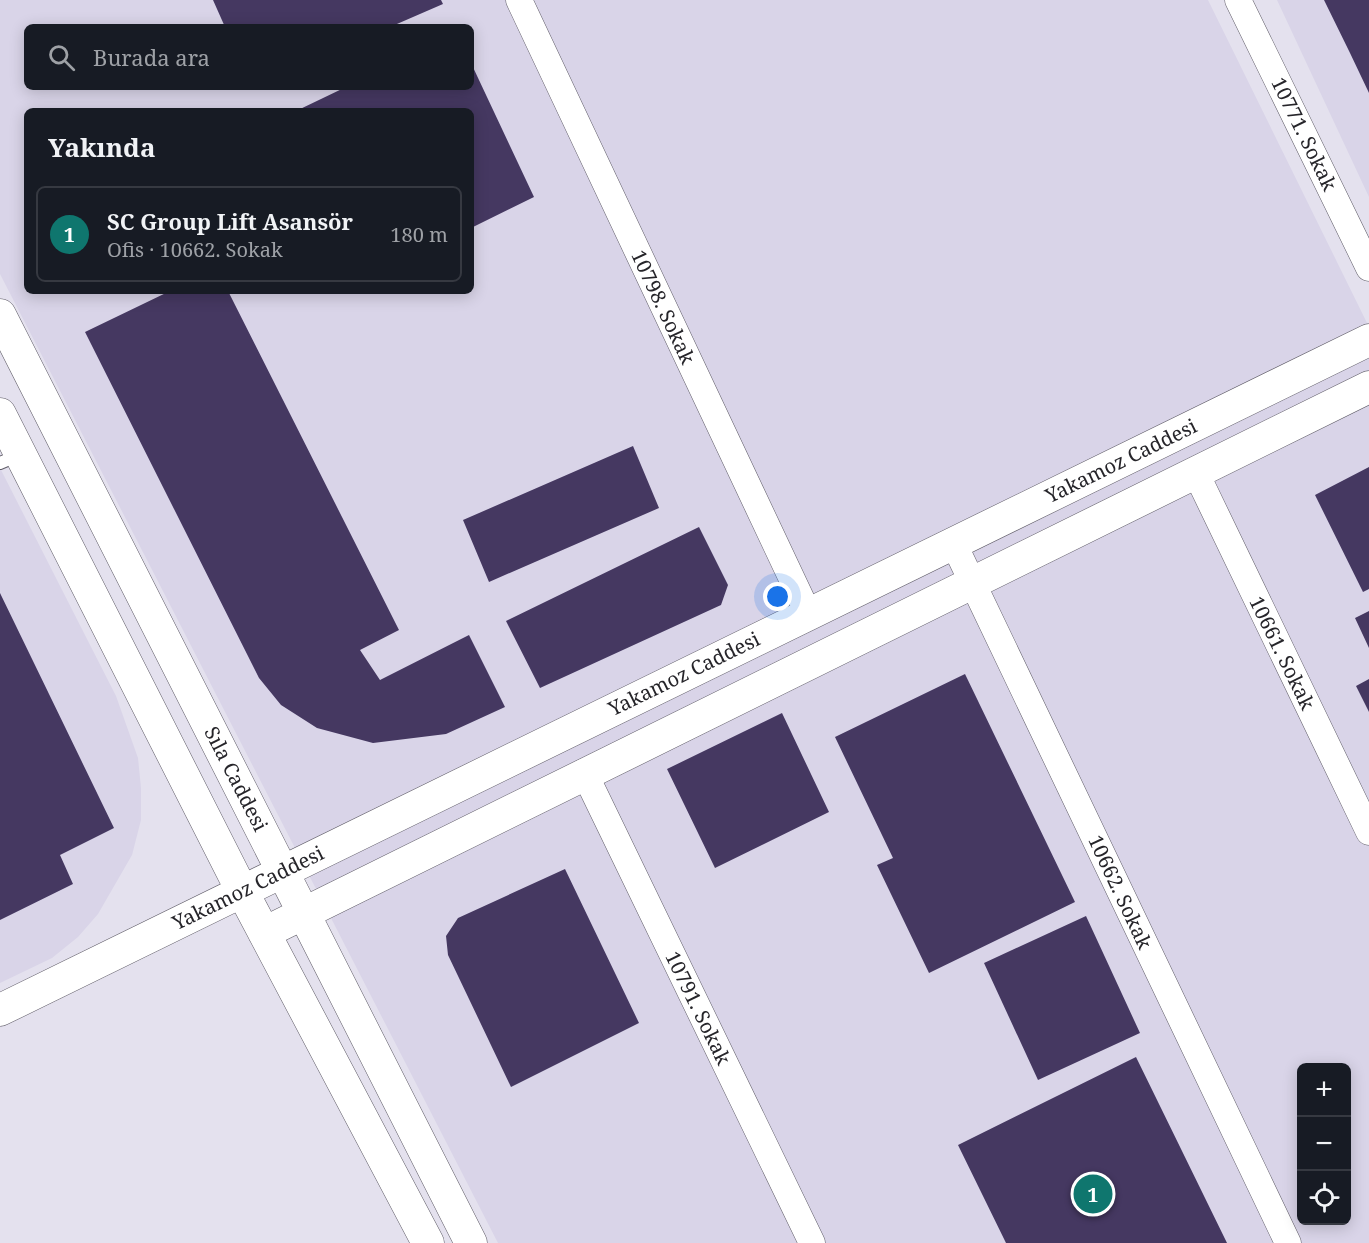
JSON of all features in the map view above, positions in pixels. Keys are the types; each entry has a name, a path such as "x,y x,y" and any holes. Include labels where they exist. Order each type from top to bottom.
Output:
{"street":[{"name":"10798. Sokak","path":"519,0 808,613"},
{"name":"10771. Sokak","path":"1238,0 1369,268"},
{"name":"Sıla Caddesi","path":"0,315 471,1243"},
{"name":"Yakamoz Caddesi","path":"0,1010 1369,340"},
{"path":"264,933 584,772 1369,387"},
{"path":"0,414 10,459 428,1243"},
{"name":"10661. Sokak","path":"1196,473 1369,832"},
{"name":"10662. Sokak","path":"953,542 1288,1243"},
{"name":"10791. Sokak","path":"584,772 812,1243"}],"shaded area":[{"path":"0,0 1208,0 1369,327 1369,1243 498,1243 0,274"},
{"path":"1277,0 1369,0 1369,197"},
{"path":"0,468 116,696 138,758 141,820 132,855 98,914 78,937 52,958 0,983"}],"building":[{"path":"213,0 441,0 443,4 397,24 224,24"},
{"path":"1324,0 1369,0 1369,93 1350,53"},
{"path":"474,69 534,197 474,227 474,108 302,108 340,90 474,90"},
{"path":"164,294 230,294 399,630 360,650 380,680 469,635 505,707 446,734 373,743 317,728 281,705 259,678 85,332"},
{"path":"633,446 659,508 489,582 463,520"},
{"path":"1369,467 1369,589 1363,592 1315,495"},
{"path":"699,527 728,585 721,605 540,688 506,621"},
{"path":"0,593 114,828 60,855 73,884 0,920"},
{"path":"1369,611 1369,648 1355,618"},
{"path":"965,674 1075,902 929,973 877,865 893,858 835,737"},
{"path":"1369,679 1369,712 1356,686"},
{"path":"782,713 829,812 715,868 667,769"},
{"path":"565,869 639,1023 511,1087 448,955 446,936 458,918"},
{"path":"1086,916 1140,1033 1038,1080 984,963"},
{"path":"1136,1057 1227,1243 1006,1243 958,1145"}],"place":[{"name":"SC Group Lift Asansör","path":"1093,1194"}]}
